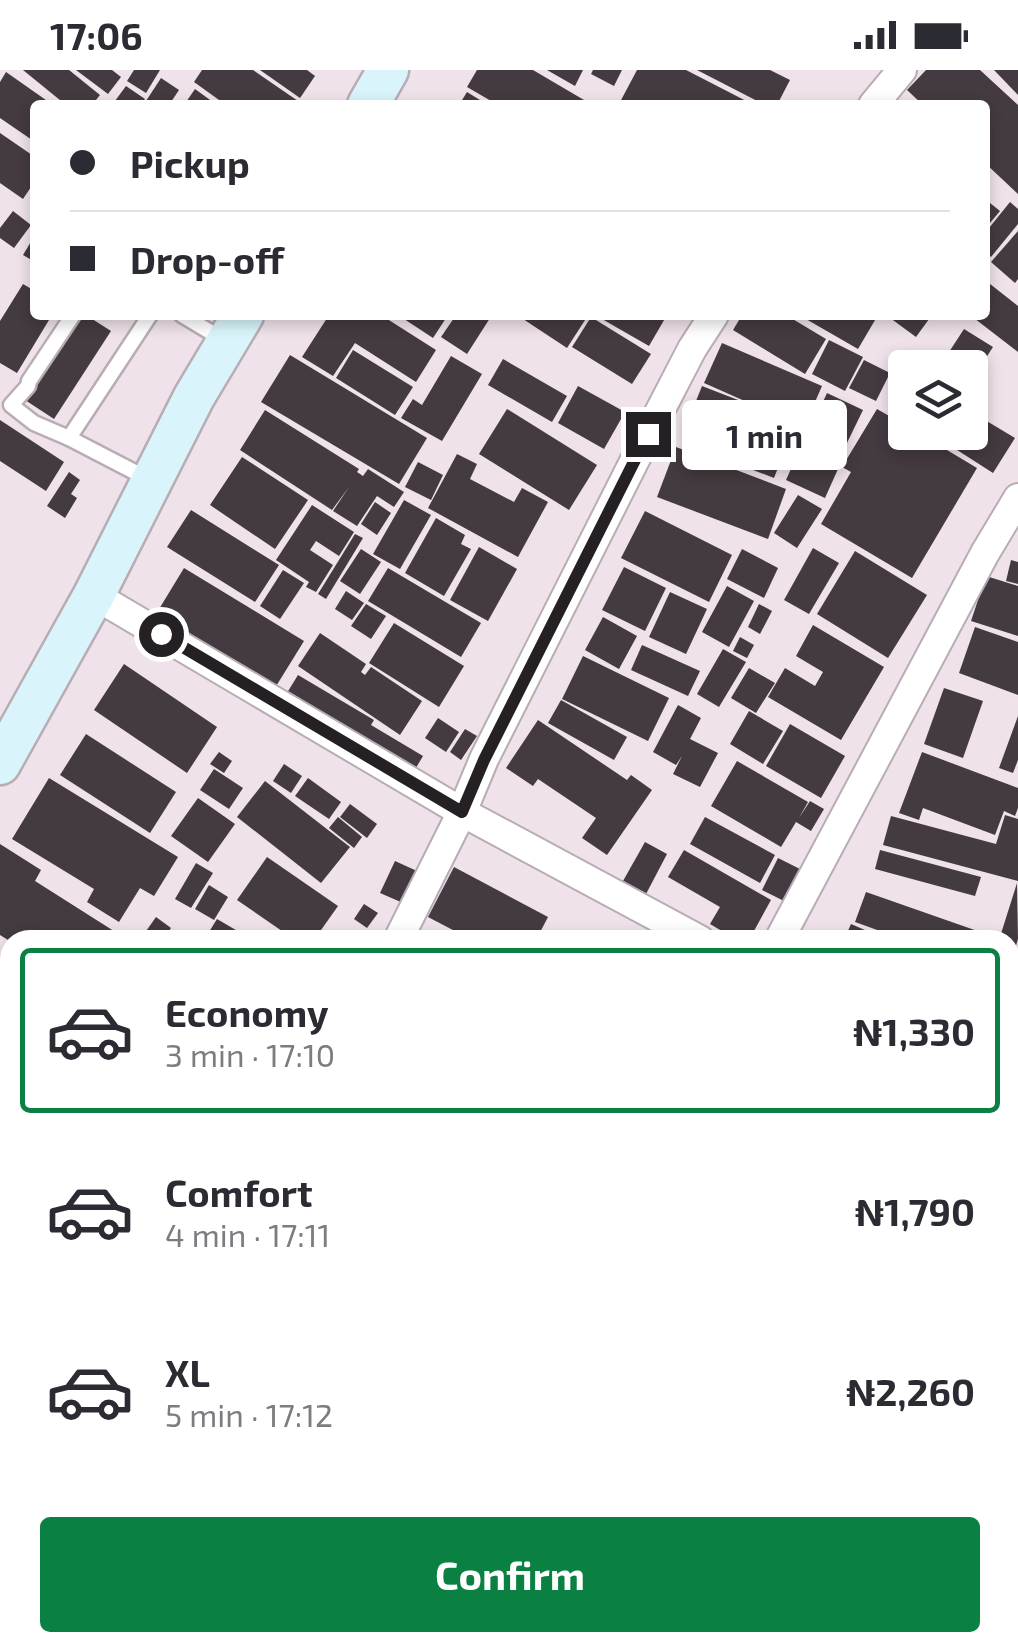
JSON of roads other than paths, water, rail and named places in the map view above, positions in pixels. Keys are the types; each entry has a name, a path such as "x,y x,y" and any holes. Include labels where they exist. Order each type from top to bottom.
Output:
{"street":[{"path":"877,100 902,70"},
{"path":"403,930 648,434 711,320"},
{"path":"0,764 94,595 194,397 235,329"},
{"path":"784,930 1018,498"},
{"path":"94,595 462,812 681,930"}],"lane":[{"path":"70,320 28,386 10,405 34,423 152,481"},
{"path":"69,438 147,320"},
{"path":"201,320 235,329"}]}
